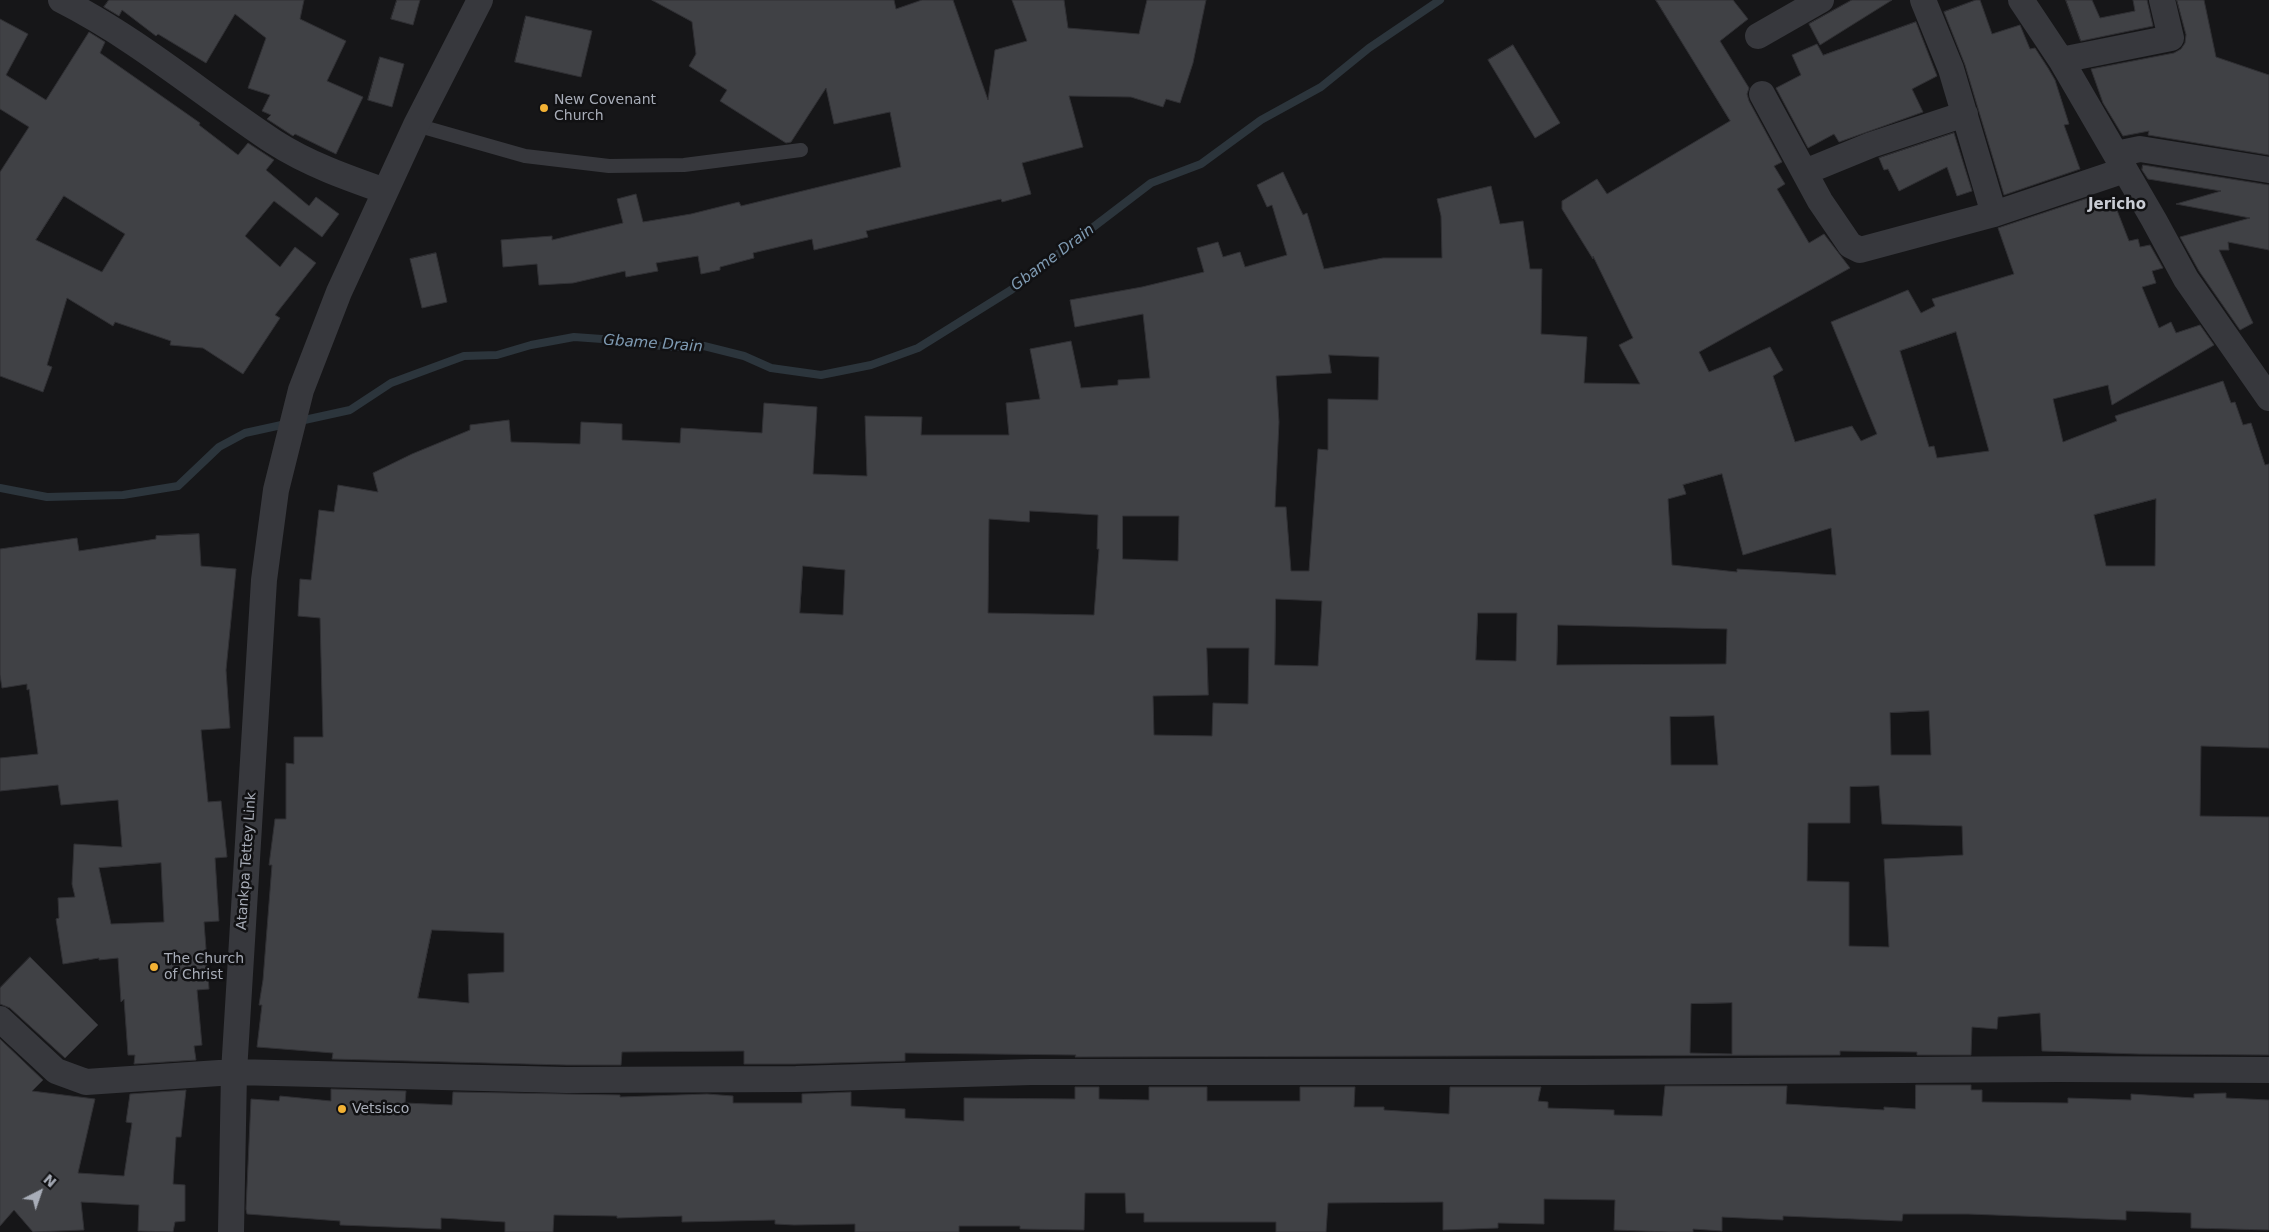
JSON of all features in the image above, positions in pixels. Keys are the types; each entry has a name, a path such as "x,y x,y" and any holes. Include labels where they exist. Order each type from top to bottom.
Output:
{"street":[{"path":"62,0 132,41 276,143 337,174 386,191"},
{"name":"Atankpa Tettey Link","path":"231,1232 234,1072 264,580 276,490 301,390 339,292 416,125 480,0"},
{"path":"1758,36 1821,0"},
{"path":"1923,0 1965,114 1994,214"},
{"path":"2021,0 2061,60 2121,162 2186,279 2269,398"},
{"path":"2061,60 2171,38 2162,0"},
{"path":"1762,94 1820,202 1850,245 1860,250 1994,214 2121,162 2140,149 2269,170"},
{"path":"1805,172 1871,145 1965,114"},
{"path":"0,1019 56,1071 86,1082 234,1072 566,1080 796,1079 1031,1072 2269,1070"}],"lane":[{"path":"416,125 526,156 609,166 684,165 801,150"}],"building":[{"path":"109,0 304,0 300,19 346,41 327,81 363,97 336,154 295,134 293,136 267,119 271,115 262,111 270,95 248,88 266,38 235,14 206,63 158,34 156,36 122,10 119,16 104,7"},
{"path":"397,0 420,0 413,25 391,19"},
{"path":"652,0 894,0 896,9 922,0 953,0 988,100 995,50 1027,41 1012,0 1064,0 1068,28 1139,34 1147,0 1206,0 1193,63 1180,103 1166,99 1163,107 1131,97 1069,96 1083,147 1022,163 1031,194 1002,202 1001,199 866,231 868,237 814,250 812,239 753,253 754,258 720,267 720,270 701,274 698,256 656,263 658,271 626,277 625,271 573,283 539,285 537,264 503,267 501,240 552,236 552,240 623,223 617,199 636,194 643,222 691,214 739,202 741,206 901,167 890,112 834,124 826,88 791,142 786,143 720,101 727,90 689,66 696,54 692,22"},
{"path":"1656,0 1733,0 1748,19 1720,41 1749,88 1747,94 1749,101 1782,162 1774,166 1785,184 1777,189 1809,243 1824,234 1850,268 1699,352 1709,372 1770,347 1783,370 1773,376 1795,442 1852,426 1861,441 1877,434 1831,322 1908,290 1921,313 1935,306 1932,299 2014,274 1998,228 2091,197 2094,208 2113,200 2129,241 2138,239 2140,247 2150,245 2163,268 2152,271 2156,283 2142,287 2159,328 2171,322 2176,333 2200,325 2214,345 2112,405 2108,385 2053,399 2063,442 2117,421 2115,416 2223,381 2231,403 2235,402 2243,425 2251,423 2265,465 2269,464 2269,748 2201,746 2200,816 2269,817 2269,1055 2042,1051 2040,1013 1998,1017 1997,1029 1972,1027 1971,1055 1917,1055 1917,1052 1840,1051 1840,1055 1075,1057 1076,1055 905,1053 905,1061 744,1064 744,1051 622,1052 621,1065 566,1065 332,1059 333,1053 257,1047 262,1005 259,1005 263,980 272,865 269,865 275,819 286,819 286,763 294,764 294,737 323,737 320,618 298,616 300,579 311,580 319,510 334,512 338,485 378,492 373,473 412,454 470,430 470,425 509,420 511,442 580,444 581,422 622,424 622,440 680,443 681,428 762,433 764,403 817,407 813,474 867,476 865,416 922,417 921,435 1009,435 1006,403 1040,399 1030,349 1071,341 1081,388 1118,385 1118,380 1150,378 1143,314 1075,327 1070,300 1142,287 1204,272 1197,248 1218,242 1223,257 1240,252 1245,267 1287,255 1272,205 1267,207 1257,185 1283,172 1303,215 1307,213 1324,269 1383,258 1442,258 1441,216 1437,199 1491,186 1500,224 1523,221 1530,269 1542,269 1541,334 1587,337 1584,383 1640,384 1619,345 1633,338 1593,256 1593,259 1562,209 1562,201 1597,179 1607,194 1730,121","holes":["1956,332 1989,451 1937,458 1934,446 1929,447 1900,351","1329,355 1379,357 1378,400 1328,399 1328,450 1318,449 1309,571 1291,571 1286,507 1275,507 1279,422 1276,376 1331,373","1722,474 1743,555 1831,528 1836,575 1737,569 1737,572 1672,565 1668,499 1686,494 1683,485","2156,499 2155,566 2106,566 2094,515","1030,511 1098,515 1097,549 1099,549 1094,615 988,613 989,519 1029,522","1123,516 1179,516 1178,561 1123,559","803,566 845,570 843,615 800,613","1276,599 1322,601 1318,666 1275,665","1478,613 1517,613 1516,661 1476,660","1558,625 1727,629 1726,664 1557,665","1207,648 1249,648 1248,704 1213,703 1212,736 1154,735 1153,696 1208,695","1929,711 1931,755 1891,755 1890,713","1714,716 1718,765 1671,765 1670,717","1879,786 1882,824 1962,826 1963,855 1884,859 1889,947 1849,946 1849,882 1807,881 1808,823 1850,823 1850,787","432,930 504,933 504,972 468,974 469,1003 418,998","1732,1003 1732,1054 1690,1053 1691,1004"]},
{"path":"1852,0 1892,0 1820,45 1809,24"},
{"path":"1980,0 1992,34 2020,25 2030,49 2035,48 2048,68 2055,80 2069,124 2064,125 2080,169 2004,195 1965,65 1944,12"},
{"path":"2066,0 2092,0 2100,18 2135,11 2133,0 2147,0 2153,26 2081,41"},
{"path":"2177,0 2204,0 2216,57 2269,75 2269,155 2148,135 2149,131 2123,136 2103,103 2091,69 2174,53 2181,49 2185,43 2186,35"},
{"path":"526,16 592,31 581,77 515,62"},
{"path":"0,19 28,34 6,75 46,100 89,32 105,42 100,53 200,123 199,125 238,155 248,143 274,160 266,170 309,206 316,197 339,214 322,237 274,201 245,236 280,267 295,247 316,263 275,315 280,318 243,374 203,348 170,345 171,341 115,322 113,326 67,298 47,365 52,367 43,392 0,376 0,172 29,127 0,109","holes":["64,196 125,234 102,272 36,240"]},
{"path":"1916,22 1937,76 1912,89 1923,112 1839,142 1834,134 1808,148 1776,88 1801,75 1792,55 1817,44 1823,55"},
{"path":"1513,45 1560,123 1535,138 1488,60"},
{"path":"380,57 404,64 392,107 368,100"},
{"path":"1954,133 1972,191 1957,196 1947,167 1899,191 1888,169 1884,170 1879,158"},
{"path":"2143,165 2269,185 2269,250 2228,242 2229,250 2219,250 2253,323 2240,330 2199,271 2180,237 2250,218 2176,204 2221,191 2148,179 2142,170"},
{"path":"436,253 447,302 422,308 410,259"},
{"path":"199,534 201,566 236,569 226,670 230,728 201,730 208,802 221,801 227,857 215,858 219,921 204,922 209,989 197,990 202,1045 194,1046 196,1060 134,1064 135,1055 128,1055 124,999 121,1002 118,958 99,960 99,958 63,964 56,919 59,918 58,898 75,897 72,884 74,844 122,847 118,800 61,805 58,785 0,791 0,758 38,754 27,684 2,688 0,675 0,549 77,538 79,551 156,539 156,536","holes":["161,863 164,922 111,924 99,868"]},
{"path":"30,957 98,1025 65,1058 10,1008 0,1004 0,988"},
{"path":"0,1039 43,1080 32,1091 95,1099 78,1173 124,1176 132,1123 126,1122 130,1094 186,1090 181,1137 176,1137 173,1184 185,1185 185,1221 175,1222 173,1232 138,1231 139,1205 81,1202 84,1230 33,1232 14,1210 0,1226"},
{"path":"1916,1085 1971,1085 1971,1090 1982,1090 1982,1102 2068,1103 2068,1098 2131,1100 2131,1094 2194,1098 2194,1094 2226,1093 2226,1098 2269,1100 2269,1230 2191,1228 2191,1213 2126,1211 2126,1220 1968,1214 1903,1214 1902,1221 1783,1216 1783,1220 1722,1217 1722,1231 1693,1229 1693,1232 1614,1230 1615,1200 1544,1199 1544,1224 1498,1223 1498,1228 1443,1230 1443,1202 1328,1203 1326,1232 1276,1232 1276,1222 1144,1222 1144,1213 1126,1213 1125,1193 1085,1193 1084,1230 1020,1229 1020,1226 959,1226 959,1232 855,1232 855,1224 794,1225 775,1224 775,1220 682,1222 682,1216 617,1218 617,1216 554,1215 553,1232 505,1232 505,1222 441,1218 441,1229 340,1225 340,1221 247,1214 246,1209 251,1099 279,1101 280,1096 331,1101 331,1089 406,1091 405,1103 452,1105 453,1092 620,1095 620,1097 707,1094 733,1096 733,1103 802,1103 802,1094 851,1092 851,1106 905,1109 905,1118 964,1121 964,1098 1075,1099 1075,1087 1099,1087 1099,1099 1149,1100 1149,1087 1207,1087 1207,1101 1300,1101 1300,1087 1355,1087 1354,1107 1384,1107 1384,1110 1449,1114 1450,1087 1541,1087 1538,1101 1548,1102 1548,1108 1614,1110 1614,1115 1662,1116 1665,1086 1787,1086 1786,1104 1884,1110 1884,1107 1915,1109"}],"waterway":[{"name":"Gbame Drain","path":"0,488 47,497 123,495 178,486 219,447 245,433 350,410 391,383 464,356 497,355 531,345 574,337 669,347 704,346 744,356 771,368 821,375 871,365 918,348 1011,290 1151,183 1201,164 1261,120 1321,87 1369,48 1440,0"}],"place":[{"name":"New Covenant Church","path":"544,108"},
{"name":"The Church of Christ","path":"154,967"},
{"name":"Vetsisco","path":"342,1109"}],"district":[{"name":"Jericho","path":"2117,205"}]}
